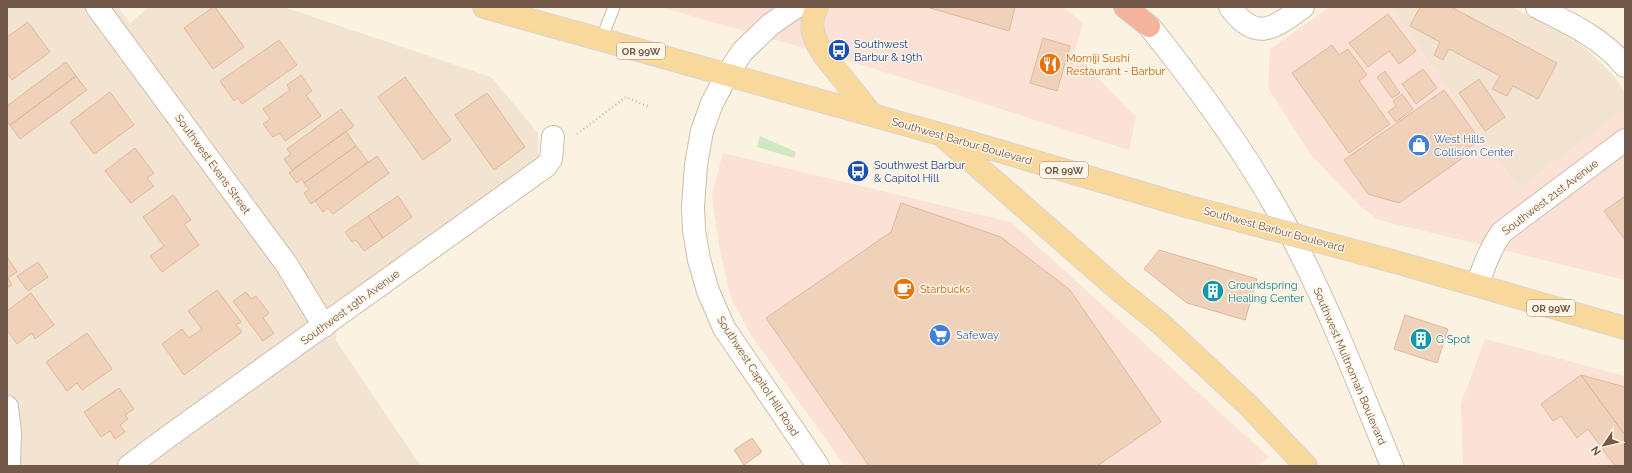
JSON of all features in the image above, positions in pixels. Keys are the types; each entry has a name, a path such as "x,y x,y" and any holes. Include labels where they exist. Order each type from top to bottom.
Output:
{"highway":[{"path":"1125,7 1149,26"},
{"path":"1138,7 1149,26"}],"main road":[{"name":"Southwest Barbur Boulevard","path":"484,7 980,145 1186,206 1392,261 1625,328"},
{"path":"817,7 811,26 816,43 823,54 872,115"},
{"path":"941,135 1114,286 1161,324 1248,405 1299,463"}],"street":[{"name":"Southwest Evans Street","path":"97,7 287,265 324,326"},
{"path":"727,75 742,52 756,37 796,7"},
{"path":"1230,7 1243,23 1258,29 1275,26 1303,7"},
{"path":"1537,7 1586,32 1620,60 1625,66"},
{"name":"Southwest Multnomah Boulevard","path":"1149,26 1190,77 1228,132 1282,219 1310,272 1392,466"},
{"name":"Southwest Capitol Hill Road","path":"727,75 712,103 702,131 696,165 693,207 694,230 699,260 710,297 724,328 818,466"},
{"name":"Southwest 19th Avenue","path":"129,466 546,166 551,159 553,137"},
{"name":"Southwest 21st Avenue","path":"1477,285 1495,241 1502,232 1625,140"},
{"path":"7,407 10,433 9,466"}],"lane":[{"path":"601,40 614,7"}],"path":[{"path":"553,137 575,135 626,98 649,108"}],"shaded area":[{"path":"7,7 118,7 130,23 149,7 284,7 491,77 538,133 538,161 337,304 336,341 421,466 7,466"},
{"path":"660,7 1063,7 1083,23 1074,54 1136,117 1129,150 853,62"},
{"path":"1330,7 1390,7 1519,189 1625,110 1625,280 1379,220 1360,206 1311,155 1268,88 1270,49"},
{"path":"1390,7 1512,7 1580,44 1600,62 1618,81 1625,94 1625,110 1519,189"},
{"name":"Safeway","path":"723,153 1011,222 1269,457 1256,466 845,466 751,335 731,298 719,246 712,195"},
{"path":"1485,339 1625,376 1625,466 1463,466 1461,404"}],"green space":[{"path":"760,136 796,152 794,158 757,147"}],"building":[{"path":"215,7 244,47 213,69 184,28"},
{"path":"927,7 1015,7 1009,31"},
{"path":"1420,7 1451,7 1557,63 1538,99 1513,86 1507,96 1492,89 1500,76 1449,49 1443,60 1434,55 1440,42 1410,26"},
{"path":"1388,14 1416,51 1399,64 1389,51 1368,67 1349,43"},
{"path":"28,22 50,52 12,80 7,73 7,37"},
{"name":"Momiji Sushi Restaurant - Barbur","path":"1043,38 1070,46 1057,91 1030,83"},
{"path":"279,40 297,65 242,104 238,98 234,101 220,81"},
{"path":"1332,45 1339,55 1348,49 1367,75 1359,81 1390,124 1349,153 1292,73"},
{"path":"66,62 76,76 10,125 7,122 7,106"},
{"path":"1423,69 1437,88 1416,104 1402,84"},
{"path":"1385,71 1400,93 1392,98 1377,77"},
{"path":"301,75 312,91 306,95 321,116 285,141 280,133 273,137 263,124 270,119 263,109 290,90 287,85"},
{"path":"76,76 87,90 20,139 10,125"},
{"path":"405,77 451,140 423,160 378,97"},
{"path":"1479,79 1505,117 1485,131 1459,93"},
{"name":"West Hills Collision Center","path":"1444,90 1480,140 1464,151 1467,155 1399,203 1368,194 1344,160"},
{"path":"110,92 134,125 94,154 70,122"},
{"path":"487,93 525,147 494,170 455,115"},
{"path":"1402,94 1413,109 1396,122 1388,112 1396,106 1393,101"},
{"path":"341,109 354,126 292,170 284,159 291,154 287,149"},
{"path":"346,131 356,146 304,183 302,179 297,183 289,173"},
{"path":"356,146 368,162 311,204 304,193 309,189 304,183"},
{"path":"135,148 154,173 147,178 154,186 131,203 105,171"},
{"path":"377,156 389,173 333,214 328,208 323,212 315,201"},
{"path":"173,195 191,220 184,224 199,245 162,272 150,256 164,246 143,217"},
{"path":"398,196 412,217 383,238 368,216"},
{"path":"1625,196 1625,240 1604,211"},
{"name":"Safeway","path":"901,203 1001,237 1070,290 1161,422 1097,466 869,466 766,318 891,232"},
{"path":"368,216 383,238 364,251 356,240 352,242 345,232"},
{"name":"Groundspring Healing Center","path":"1159,250 1257,279 1245,320 1187,303 1144,269"},
{"path":"7,257 17,272 8,278 12,285 7,288"},
{"path":"38,262 48,277 28,291 17,276"},
{"path":"217,290 241,322 236,325 242,332 184,375 162,344 182,329 189,338 202,329 188,311"},
{"path":"246,292 251,299 256,296 269,313 263,318 274,333 263,341 233,301"},
{"path":"31,293 54,325 35,339 32,333 17,344 7,330 7,311"},
{"name":"G Spot","path":"1405,315 1448,329 1437,363 1394,349"},
{"path":"87,333 112,369 82,390 77,383 67,391 46,362"},
{"path":"1581,375 1625,435 1625,466 1615,466 1588,429 1577,438 1561,416 1553,421 1541,404"},
{"path":"1581,375 1625,387 1625,435"},
{"path":"119,388 134,409 125,415 128,419 120,425 125,432 115,439 110,431 101,437 84,412"},
{"path":"752,438 762,452 744,465 734,450"}],"place":[{"name":"Southwest Barbur & 19th","path":"839,50"},
{"name":"Momiji Sushi Restaurant - Barbur","path":"1050,64"},
{"name":"West Hills Collision Center","path":"1419,145"},
{"name":"Southwest Barbur & Capitol Hill","path":"858,171"},
{"name":"Starbucks","path":"904,289"},
{"name":"Groundspring Healing Center","path":"1213,291"},
{"name":"Safeway","path":"940,335"},
{"name":"G Spot","path":"1421,339"}]}
